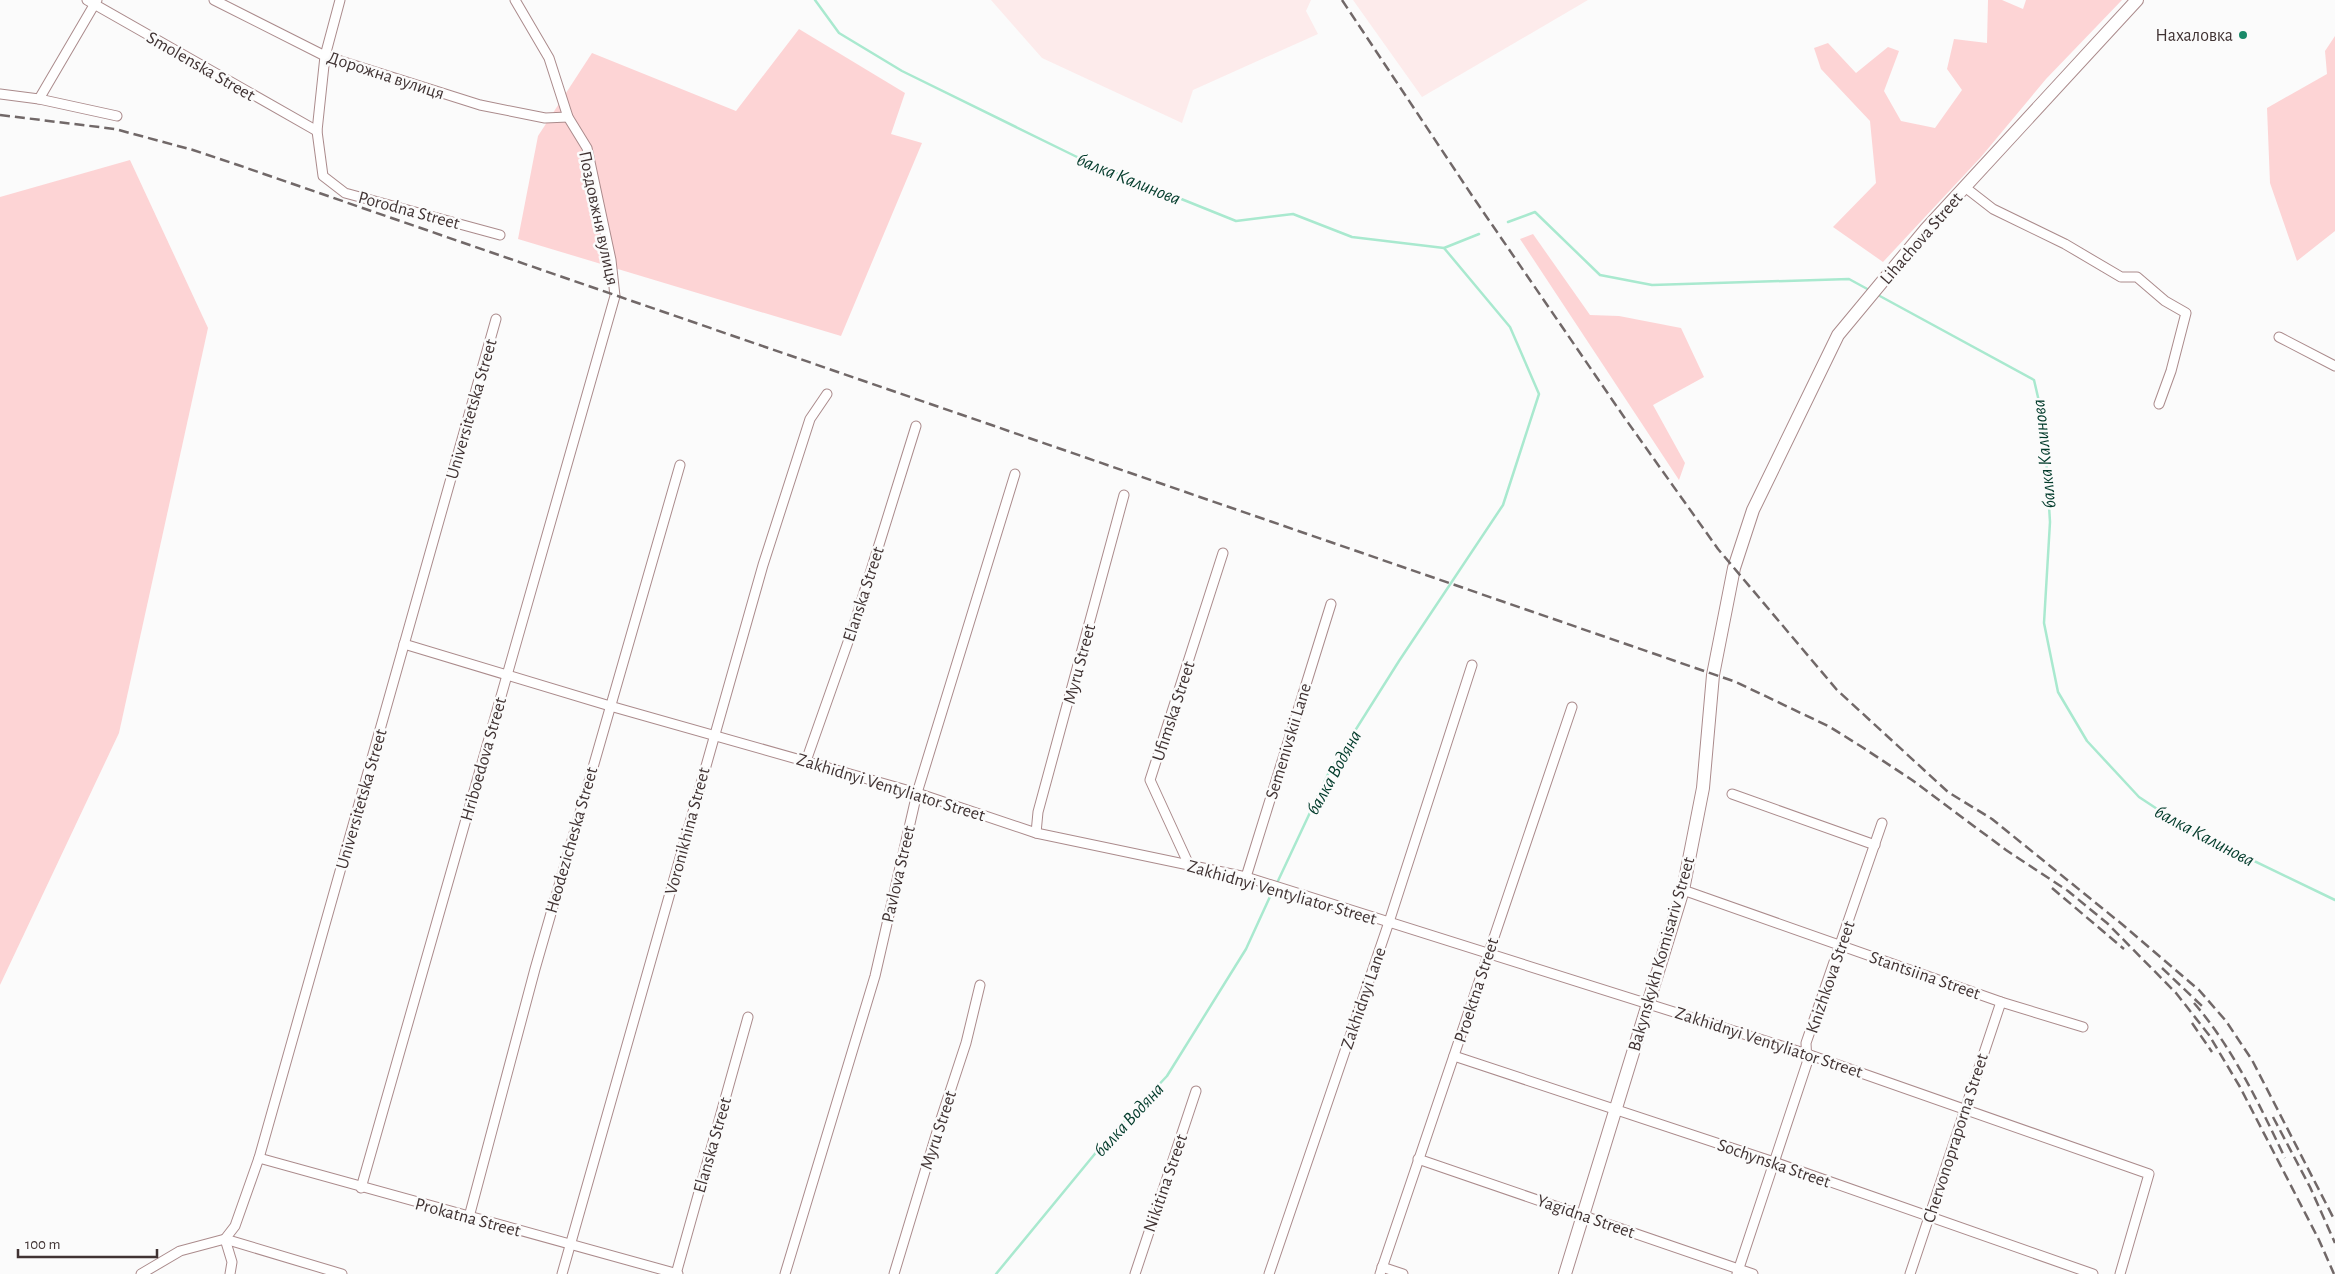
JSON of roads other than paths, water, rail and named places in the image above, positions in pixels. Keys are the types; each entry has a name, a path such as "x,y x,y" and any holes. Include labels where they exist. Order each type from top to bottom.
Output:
{"street":[{"name":"Дорожна вулиця","path":"214,0 326,56 480,106 545,118 568,117"},
{"path":"316,131 326,56 340,0"},
{"name":"Поздовжня вулиця","path":"515,0 549,58 568,117 587,148 611,260 615,296 604,330"},
{"name":"Lihachova Street","path":"1753,510 1838,335 1926,229 1966,188 2137,0"},
{"path":"39,99 93,2"},
{"name":"Smolenska Street","path":"93,2 316,131"},
{"path":"0,94 39,99 117,116"},
{"name":"Porodna Street","path":"316,131 323,176 345,193 500,235"},
{"path":"1966,188 1993,209 2066,244 2121,277 2137,277 2186,313 2171,371 2159,404"},
{"name":"Universitetska Street","path":"225,1239 235,1226 259,1158 496,320"},
{"name":"Hriboedova Street","path":"361,1188 604,330"},
{"path":"2280,337 2335,366"},
{"name":"Voronikhina Street","path":"562,1274 572,1245 763,565 810,419 827,394"},
{"name":"Elanska Street","path":"806,761 854,625 916,426"},
{"name":"Heodezicheska Street","path":"469,1217 534,969 680,465"},
{"name":"Pavlova Street","path":"784,1274 875,976 917,793 1014,474"},
{"name":"Myru Street","path":"1036,833 1038,812 1124,495"},
{"name":"Bakynskykh Komisariv Street","path":"1565,1274 1683,890 1703,788 1713,675 1734,568 1753,510"},
{"name":"Ufimska Street","path":"1189,864 1150,780 1224,553"},
{"name":"Semenivskii Lane","path":"1246,877 1331,604"},
{"name":"Zakhidnyi Ventyliator Street","path":"404,644 610,706 917,793 1036,833 1246,877 1648,1002 1806,1054 2149,1174 2120,1274"},
{"name":"Zakhidnyi Lane","path":"1269,1274 1389,922 1472,665"},
{"name":"Proektna Street","path":"1381,1270 1572,707"},
{"path":"1732,794 1875,845"},
{"name":"Knizhkova Street","path":"1738,1272 1807,1064 1806,1043 1882,823"},
{"name":"Stantsiina Street","path":"1683,890 2001,1002 2084,1027"},
{"name":"Myru Street","path":"894,1274 966,1043 980,985"},
{"name":"Chervonopraporna Street","path":"1910,1274 2001,1002"},
{"name":"Elanska Street","path":"677,1274 748,1017"},
{"name":"Sochynska Street","path":"1454,1056 1774,1162 2093,1274"},
{"name":"Nikitina Street","path":"1135,1274 1196,1091"},
{"name":"Prokatna Street","path":"259,1158 361,1188 677,1274"},
{"name":"Yagidna Street","path":"1418,1159 1583,1215 1738,1272 1754,1274"},
{"path":"225,1239 232,1262 230,1274"},
{"path":"141,1274 180,1251 225,1239 342,1274"},
{"path":"1381,1270 1403,1274"}],"waterway":[{"name":"балка Калинова","path":"815,0 839,33 902,71 1077,157 1236,221 1293,214 1352,237 1444,248 1479,234"},
{"name":"балка Калинова","path":"1508,222 1535,212 1600,275 1652,285 1849,279 1871,291"},
{"name":"балка Водяна","path":"1277,883 1329,772 1399,661 1503,505 1539,394 1510,327 1444,248"},
{"name":"балка Калинова","path":"1878,295 2034,380 2044,423 2050,522 2044,623 2058,692 2087,741 2139,797 2186,828 2335,900"},
{"name":"балка Водяна","path":"996,1274 1103,1144 1167,1076 1246,949 1274,888"}],"railway":[{"path":"1342,0 1473,197 1624,417 1718,549 1837,690 1948,792 1992,819 2123,925 2199,990 2226,1021 2252,1060 2335,1221"},
{"path":"0,115 115,129 193,150 238,165 1736,682 1830,727 1912,780 2006,850 2068,891 2107,923 2176,993 2209,1035 2240,1087 2319,1240 2334,1274"},
{"path":"2052,888 2124,949"},
{"path":"2162,968 2202,1006"},
{"path":"2194,1003 2208,1020 2233,1058 2255,1097 2285,1158"},
{"path":"2192,1023 2212,1052"},
{"path":"2273,1117 2310,1187 2335,1243"}],"place":[{"name":"Нахаловка","path":"2243,35"}]}
